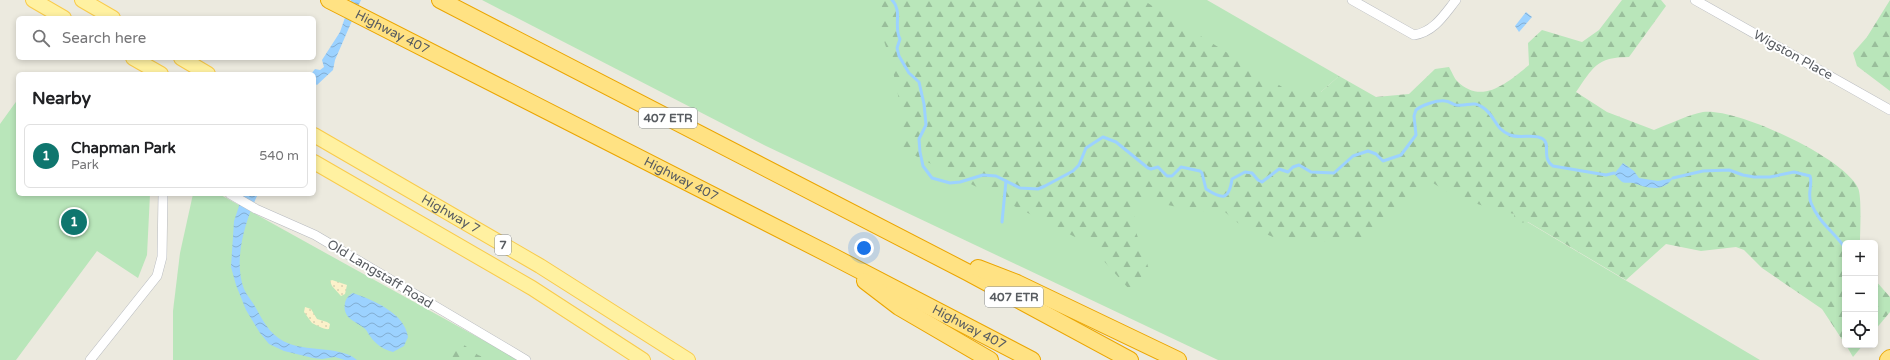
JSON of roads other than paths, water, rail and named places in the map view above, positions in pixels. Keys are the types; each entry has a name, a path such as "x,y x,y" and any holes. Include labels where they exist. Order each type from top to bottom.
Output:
{"highway":[{"name":"Highway 407","path":"329,0 834,256 1032,360"},
{"name":"407 ETR","path":"440,0 897,236 1130,360"},
{"path":"897,236 1017,283 1178,360"},
{"path":"834,256 899,307 990,360"}],"main road":[{"path":"33,0 61,16"},
{"path":"82,0 109,16"},
{"path":"136,60 158,72"},
{"path":"184,60 204,72"},
{"name":"Highway 7","path":"316,136 540,266 688,360"},
{"name":"Highway 7","path":"316,163 532,288 643,360"}],"street":[{"path":"1352,0 1414,34 1426,33 1435,26 1456,0"},
{"name":"Wigston Place","path":"1695,0 1890,110"},
{"path":"90,360 157,276 162,258 163,196"},
{"name":"Old Langstaff Road","path":"233,196 256,209 315,235 526,360"}],"water":[{"path":"351,0 361,0 335,60 333,70 317,85 316,72 313,72 315,69 320,70 324,67 322,60 340,32"},
{"path":"1526,12 1532,17 1519,32 1515,26"},
{"path":"1623,163 1634,171 1639,178 1658,181 1673,178 1664,186 1654,188 1624,182 1614,174"},
{"path":"242,196 257,196 245,228 240,253 240,266 241,278 245,292 254,304 266,326 274,335 290,344 335,351 351,356 357,360 345,360 335,357 322,359 313,358 284,351 269,344 260,333 246,310 236,285 231,267 234,221"},
{"path":"353,293 370,299 395,314 406,329 408,337 404,346 393,352 383,348 374,342 365,329 347,316 345,312 345,303 348,297"}],"waterway":[{"path":"892,0 898,14 897,29 900,39 897,48 899,56 909,73 919,82 924,104 926,125 919,139 923,166 932,178 950,183 960,182 983,175 996,176 1020,188 1038,189 1073,171 1079,165 1086,148 1103,137 1116,142 1148,168 1151,169 1158,167 1167,176 1172,176 1181,167 1200,171 1202,173 1206,189 1217,195 1224,196 1229,191 1232,179 1245,172 1252,173 1262,182 1279,169 1288,172 1293,167 1299,165 1311,172 1334,173 1353,156 1368,151 1376,154 1383,161 1401,155 1416,135 1414,116 1416,110 1422,106 1438,101 1448,101 1456,105 1477,104 1489,112 1498,127 1505,133 1514,136 1540,137 1545,141 1549,163 1553,166 1606,175 1614,173"},
{"path":"1673,178 1703,171 1729,170 1754,177 1770,177 1794,172 1810,176 1810,199 1814,210 1822,222 1842,244"},
{"path":"1002,222 1006,181"}],"place":[{"name":"Chapman Park","path":"74,222"}]}
